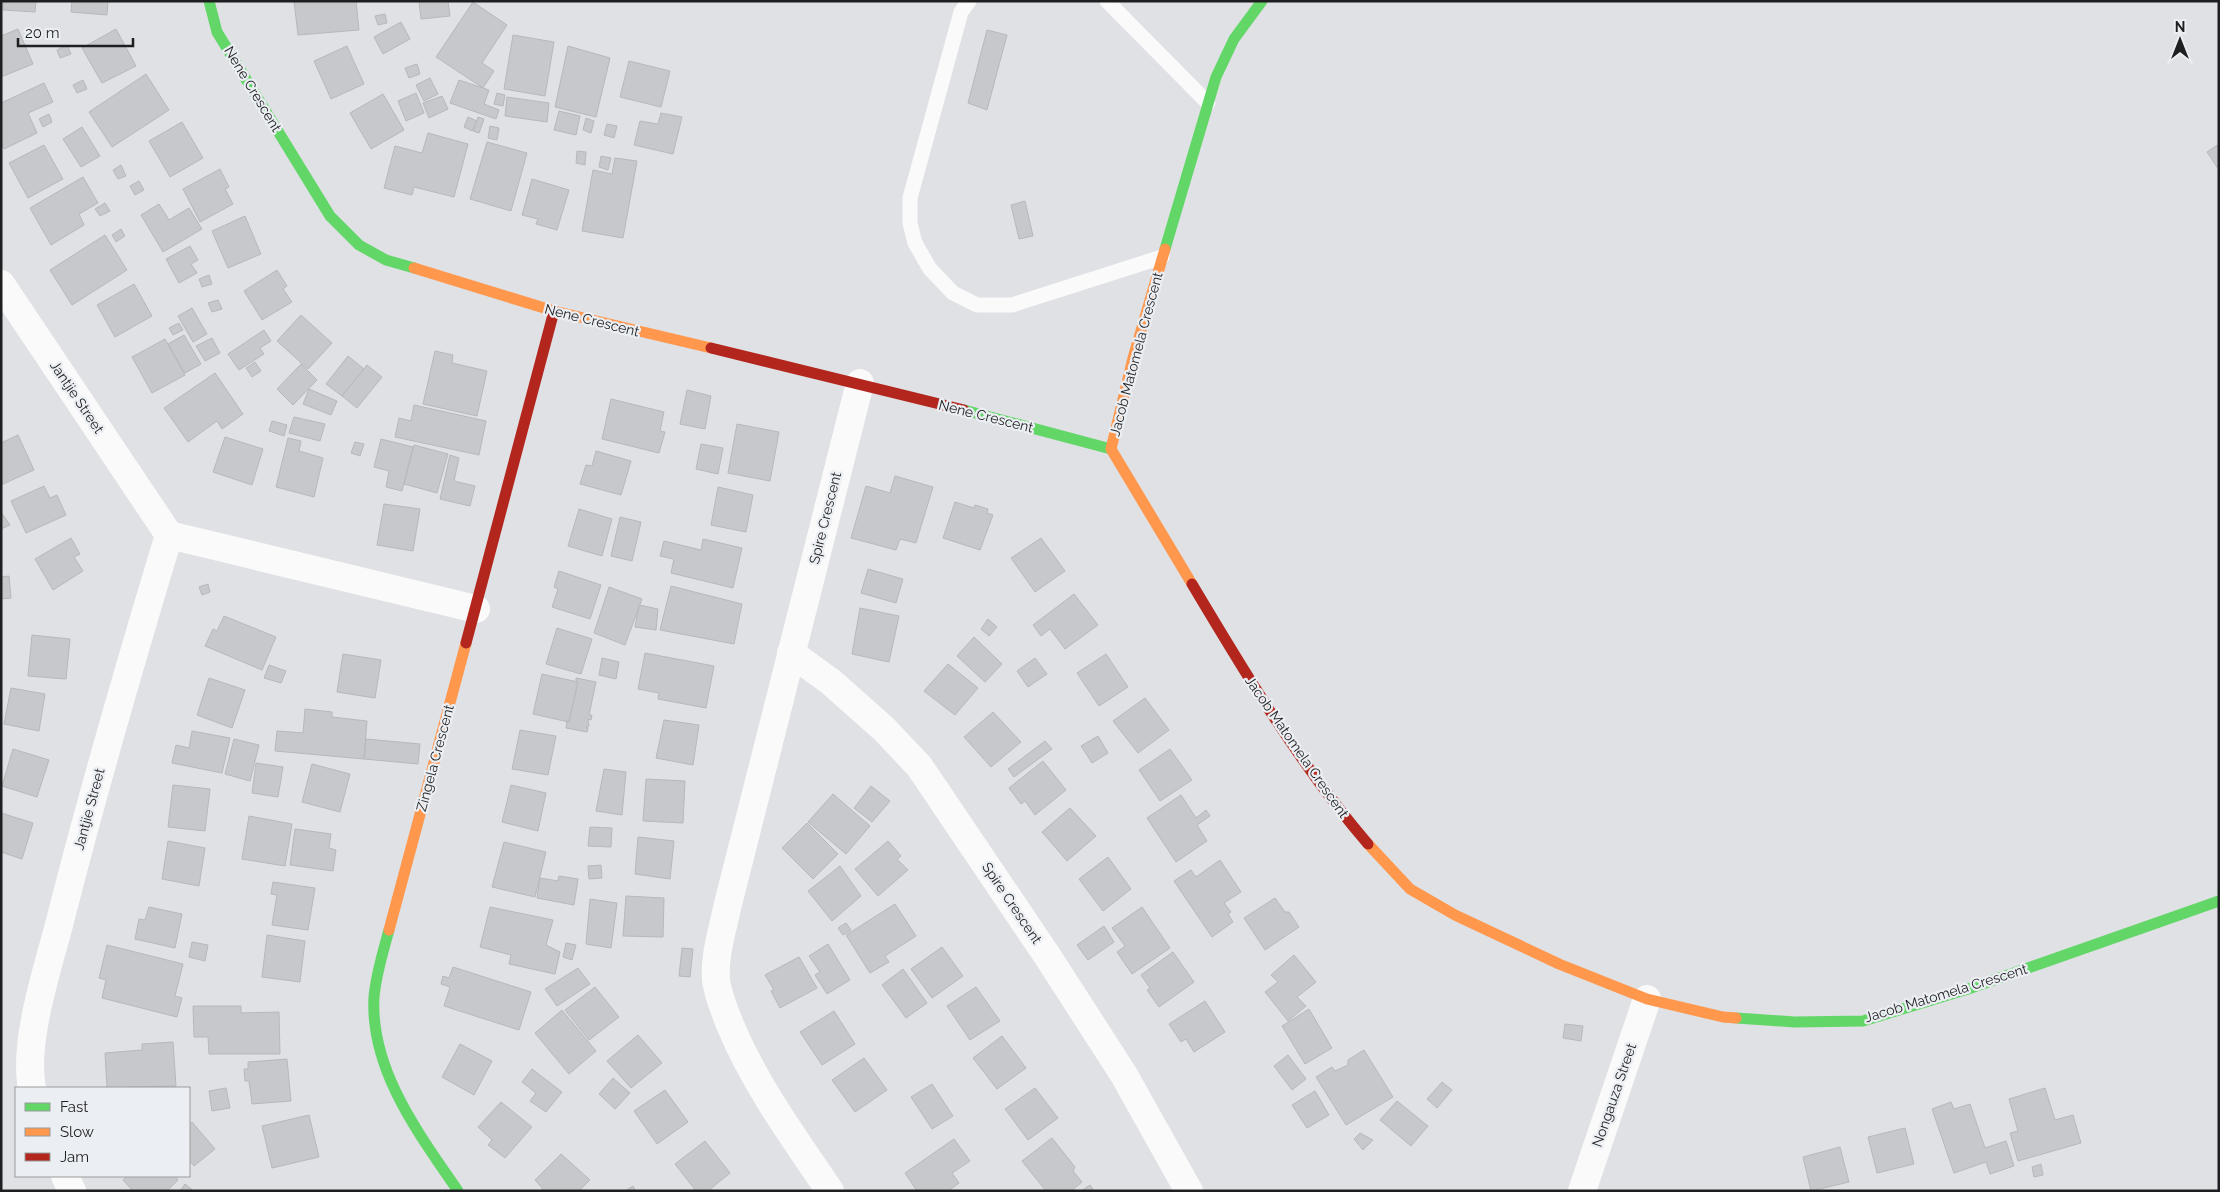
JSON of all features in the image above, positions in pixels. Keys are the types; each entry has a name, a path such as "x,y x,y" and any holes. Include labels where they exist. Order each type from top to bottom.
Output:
{"street":[{"name":"Nene Crescent","path":"209,1 217,32 330,216 359,245 386,260 554,311 860,383 1111,449"},
{"name":"Jacob Matomela Crescent","path":"1262,1 1234,39 1216,77 1133,358 1111,449 1241,666 1335,806 1378,856 1410,889 1455,915 1559,964 1647,1000 1723,1017 1794,1022 1863,1020 1968,989 2219,901"},
{"name":"Jantjie Street","path":"1,284 169,535 91,798 50,958 33,1035 30,1077 32,1087"},
{"name":"Zingela Crescent","path":"458,1191 402,1106 384,1069 376,1030 374,1003 386,941 554,311"},
{"name":"Spire Crescent","path":"830,1191 780,1118 743,1055 722,1006 716,979 718,948 728,904 860,383"},
{"path":"169,535 476,609"},
{"name":"Spire Crescent","path":"791,653 851,700 884,729 919,766 1043,950 1124,1075 1189,1191"},
{"name":"Nongauza Street","path":"1582,1191 1647,1000"},
{"path":"65,1177 72,1191"}],"lane":[{"path":"968,1 961,12 910,198 910,223 915,243 930,269 953,293 977,305 1012,305 1162,257"},
{"path":"1107,1 1208,103"}],"building":[{"path":"3,1 36,1 35,12 3,10"},
{"path":"72,1 108,1 107,15 71,12"},
{"path":"294,1 356,1 359,30 298,35"},
{"path":"419,1 448,1 450,16 421,19"},
{"path":"473,2 507,25 482,63 494,71 483,88 436,57"},
{"path":"385,14 387,23 378,25 375,16"},
{"path":"401,22 410,39 383,54 374,37"},
{"path":"18,29 33,64 1,77 1,36"},
{"path":"116,29 136,66 102,83 82,48"},
{"path":"987,30 1007,35 987,110 968,103"},
{"path":"513,35 554,42 545,96 504,89"},
{"path":"67,45 71,54 60,58 57,50"},
{"path":"347,46 364,84 331,99 314,61"},
{"path":"568,46 610,58 596,117 555,107"},
{"path":"629,61 670,71 661,107 620,97"},
{"path":"417,64 420,74 409,78 405,68"},
{"path":"146,74 169,110 112,147 89,112"},
{"path":"430,78 438,94 424,101 416,85"},
{"path":"83,80 87,89 77,93 73,85"},
{"path":"459,80 489,90 484,104 499,110 496,119 450,103"},
{"path":"44,83 53,102 28,113 37,133 4,149 1,142 1,103"},
{"path":"416,93 424,113 406,121 398,101"},
{"path":"497,93 505,95 503,106 494,104"},
{"path":"383,94 404,130 371,149 350,113"},
{"path":"442,96 448,109 429,118 423,103"},
{"path":"507,97 549,103 547,122 505,116"},
{"path":"559,111 580,116 576,135 554,130"},
{"path":"661,113 682,117 673,154 634,145 640,121 658,124"},
{"path":"49,114 52,122 43,127 39,119"},
{"path":"468,117 477,121 472,131 464,127"},
{"path":"478,117 484,119 479,133 473,131"},
{"path":"586,118 594,121 591,133 583,130"},
{"path":"182,122 203,158 170,177 149,141"},
{"path":"607,124 617,126 614,138 604,135"},
{"path":"490,126 499,128 497,140 488,138"},
{"path":"82,127 100,156 81,167 63,139"},
{"path":"428,133 468,144 454,197 414,187 412,195 384,188 395,146 422,153"},
{"path":"487,142 527,153 511,211 470,199"},
{"path":"2219,144 2219,170 2207,152"},
{"path":"44,145 63,179 28,198 9,163"},
{"path":"577,151 586,152 585,165 576,163"},
{"path":"601,156 611,158 608,170 599,167"},
{"path":"615,158 637,161 623,238 582,231 593,170 612,174"},
{"path":"121,165 126,176 118,179 113,170"},
{"path":"220,169 229,187 225,189 233,204 200,222 183,189"},
{"path":"83,177 98,203 79,214 84,225 51,245 30,208"},
{"path":"532,179 569,190 557,230 536,224 538,219 522,215"},
{"path":"139,181 144,190 135,195 130,186"},
{"path":"1025,201 1033,236 1019,239 1011,205"},
{"path":"105,203 110,211 100,216 95,209"},
{"path":"159,204 169,220 189,208 202,229 163,252 141,215"},
{"path":"245,216 261,254 228,268 212,231"},
{"path":"121,229 125,236 116,242 112,235"},
{"path":"105,235 127,270 72,305 50,270"},
{"path":"190,246 198,260 191,264 197,273 179,283 166,259"},
{"path":"277,270 287,286 283,289 292,302 262,320 244,291"},
{"path":"209,275 212,284 202,287 199,279"},
{"path":"134,284 152,316 115,337 97,305"},
{"path":"218,300 222,309 212,312 208,303"},
{"path":"192,308 207,334 193,342 178,316"},
{"path":"301,315 332,343 308,369 277,341"},
{"path":"179,323 183,330 173,335 169,328"},
{"path":"264,330 271,341 260,348 264,354 239,370 228,354"},
{"path":"184,335 201,364 185,373 168,344"},
{"path":"212,338 220,353 205,361 196,346"},
{"path":"165,339 185,375 152,393 132,357"},
{"path":"435,351 453,355 452,363 487,371 477,416 423,404"},
{"path":"348,356 364,369 342,396 326,384"},
{"path":"255,362 261,371 252,377 246,368"},
{"path":"301,364 317,380 293,405 277,389"},
{"path":"367,365 382,377 357,408 342,396"},
{"path":"215,373 243,414 222,429 217,421 188,442 164,408"},
{"path":"309,389 337,401 331,415 303,404"},
{"path":"687,390 711,396 705,429 680,424"},
{"path":"611,399 664,412 660,431 665,432 659,453 602,439"},
{"path":"414,405 486,421 479,455 395,437 399,418 411,421"},
{"path":"294,417 325,424 320,441 289,433"},
{"path":"272,421 287,425 284,436 269,431"},
{"path":"737,424 779,432 770,481 728,473"},
{"path":"18,435 34,470 1,485 1,443"},
{"path":"225,437 263,449 252,485 213,472"},
{"path":"288,438 301,441 299,451 323,458 314,497 276,487"},
{"path":"381,439 413,447 402,491 386,487 389,471 374,467"},
{"path":"355,442 364,444 360,456 351,453"},
{"path":"701,444 723,448 718,474 696,469"},
{"path":"414,445 448,454 437,493 404,484"},
{"path":"596,451 631,461 621,495 580,484 586,465 592,466"},
{"path":"450,455 459,458 454,481 475,486 470,506 440,499"},
{"path":"895,476 933,487 916,543 900,539 896,550 851,538 866,486 890,493"},
{"path":"44,486 50,498 57,495 66,515 26,533 11,501"},
{"path":"718,487 753,495 746,532 711,525"},
{"path":"955,502 974,508 975,505 988,509 987,513 993,515 980,550 943,538"},
{"path":"384,504 420,509 413,551 377,545"},
{"path":"579,509 612,519 602,556 568,546"},
{"path":"1,512 10,525 1,529"},
{"path":"620,517 641,522 632,561 611,556"},
{"path":"71,538 80,554 74,557 83,571 53,590 35,559"},
{"path":"1041,538 1065,571 1035,592 1011,558"},
{"path":"703,539 742,548 733,588 671,573 674,559 660,556 664,541 701,550"},
{"path":"868,569 903,579 896,603 861,593"},
{"path":"559,571 601,585 590,619 552,607 558,589 554,587"},
{"path":"9,576 11,598 1,599 1,577"},
{"path":"208,584 210,592 202,595 199,587"},
{"path":"671,586 742,604 734,644 660,630"},
{"path":"609,587 642,599 625,645 594,633"},
{"path":"1074,594 1098,625 1065,649 1050,629 1041,636 1033,625"},
{"path":"639,605 658,609 656,630 635,627"},
{"path":"860,608 899,616 889,662 852,654"},
{"path":"224,616 276,637 262,670 205,646 213,629 217,631"},
{"path":"988,619 997,627 989,636 981,629"},
{"path":"557,628 592,639 581,674 546,664"},
{"path":"32,635 70,639 66,679 28,676"},
{"path":"974,637 1002,664 985,682 957,656"},
{"path":"645,653 714,666 706,708 658,699 659,693 638,689"},
{"path":"343,654 381,660 375,698 337,692"},
{"path":"1106,654 1128,687 1099,706 1077,673"},
{"path":"602,658 619,662 616,679 599,675"},
{"path":"1035,658 1047,674 1028,687 1017,671"},
{"path":"948,664 978,688 955,715 924,691"},
{"path":"269,665 286,671 281,683 264,678"},
{"path":"542,674 578,682 569,722 533,714"},
{"path":"209,678 245,690 232,728 197,715"},
{"path":"576,678 596,682 589,715 592,715 591,720 588,719 589,726 586,727 588,728 587,732 566,728 578,682 576,682"},
{"path":"11,688 45,694 39,731 4,724"},
{"path":"1145,698 1169,730 1138,753 1113,721"},
{"path":"305,709 332,712 332,717 367,721 364,759 275,751 277,731 303,733"},
{"path":"993,712 1021,742 991,767 964,737"},
{"path":"664,720 699,725 693,765 656,758"},
{"path":"520,730 556,736 548,775 512,769"},
{"path":"192,731 230,738 222,773 172,763 176,745 189,748"},
{"path":"1098,736 1108,753 1092,763 1081,746"},
{"path":"234,739 259,745 250,781 225,774"},
{"path":"366,739 420,744 418,764 364,759"},
{"path":"1045,741 1052,749 1014,777 1008,769"},
{"path":"13,749 49,760 37,797 2,786"},
{"path":"1170,749 1192,780 1160,801 1139,770"},
{"path":"1043,761 1066,790 1035,815 1025,801 1021,804 1009,788"},
{"path":"256,763 283,767 278,797 252,793"},
{"path":"312,764 350,774 340,812 302,802"},
{"path":"604,769 626,772 622,815 596,811"},
{"path":"646,779 685,781 683,823 643,821"},
{"path":"173,785 210,789 205,831 168,827"},
{"path":"511,785 546,793 538,831 502,822"},
{"path":"871,786 890,801 872,822 854,808"},
{"path":"833,794 870,826 846,854 808,822"},
{"path":"1181,795 1196,818 1206,810 1210,816 1197,825 1207,841 1176,862 1147,818"},
{"path":"1070,808 1096,836 1067,861 1042,832"},
{"path":"1,813 33,823 22,859 1,852"},
{"path":"249,816 292,824 285,866 242,859"},
{"path":"807,823 838,854 813,879 782,848"},
{"path":"590,827 612,828 611,847 588,846"},
{"path":"295,829 331,834 329,848 336,850 333,871 290,865"},
{"path":"638,837 674,841 670,879 635,874"},
{"path":"168,841 205,848 199,886 162,879"},
{"path":"888,841 901,856 897,859 908,870 878,896 855,869"},
{"path":"504,842 546,852 535,897 492,887"},
{"path":"1108,857 1131,889 1103,911 1079,879"},
{"path":"1220,860 1241,892 1224,903 1231,912 1228,914 1233,922 1212,937 1174,881 1191,870 1196,877"},
{"path":"601,865 602,878 589,879 588,866"},
{"path":"840,866 861,896 832,921 808,891"},
{"path":"559,876 578,879 574,905 537,898 540,878 558,881"},
{"path":"273,882 315,888 308,930 272,925 277,895 271,894"},
{"path":"626,896 664,898 663,937 623,936"},
{"path":"1275,898 1285,912 1289,912 1299,927 1265,950 1244,918"},
{"path":"590,899 617,903 611,948 586,944"},
{"path":"895,904 916,936 885,956 889,962 870,973 846,935"},
{"path":"149,907 182,914 175,948 135,939 139,919 145,920"},
{"path":"490,907 553,920 546,945 560,952 555,974 509,964 511,955 480,947"},
{"path":"1142,907 1170,948 1132,974 1117,952 1125,946 1112,928"},
{"path":"846,923 851,930 843,935 838,928"},
{"path":"1104,926 1114,942 1088,960 1077,945"},
{"path":"267,935 305,941 300,982 262,977"},
{"path":"192,942 208,945 205,961 189,957"},
{"path":"566,943 576,945 572,960 563,957"},
{"path":"828,944 850,980 827,994 815,975 820,972 809,956"},
{"path":"107,945 183,964 175,996 182,998 177,1017 102,998 106,980 99,978"},
{"path":"942,947 963,976 932,998 911,969"},
{"path":"682,948 693,949 690,977 679,976"},
{"path":"1173,952 1194,982 1159,1007 1147,990 1150,988 1141,975"},
{"path":"1294,955 1316,982 1297,997 1306,1006 1288,1021 1265,992 1278,982 1271,975"},
{"path":"799,957 817,988 780,1008 771,991 774,990 765,975"},
{"path":"453,967 531,992 519,1030 444,1006 450,987 441,984 443,976 449,978"},
{"path":"578,968 590,984 557,1006 545,989"},
{"path":"903,969 927,1003 906,1018 882,985"},
{"path":"595,987 619,1017 589,1040 565,1010"},
{"path":"976,987 1000,1021 970,1040 947,1006"},
{"path":"1205,1001 1225,1032 1194,1052 1186,1039 1181,1042 1169,1024"},
{"path":"193,1006 241,1006 241,1013 279,1012 280,1054 209,1054 208,1037 194,1037"},
{"path":"1309,1009 1332,1048 1305,1064 1282,1026"},
{"path":"562,1010 596,1051 569,1074 535,1033"},
{"path":"834,1011 855,1044 822,1065 800,1032"},
{"path":"1565,1024 1583,1026 1581,1041 1563,1038"},
{"path":"638,1035 662,1063 631,1088 607,1061"},
{"path":"1002,1036 1026,1068 997,1089 973,1058"},
{"path":"173,1042 176,1086 107,1087 105,1053 142,1050 142,1044"},
{"path":"460,1044 492,1061 474,1095 442,1077"},
{"path":"1364,1050 1393,1097 1346,1125 1316,1077 1332,1067 1335,1071 1348,1065 1348,1060"},
{"path":"1288,1055 1306,1079 1292,1090 1274,1066"},
{"path":"864,1058 887,1090 855,1112 832,1080"},
{"path":"287,1059 291,1101 252,1104 249,1081 245,1081 244,1069 248,1069 248,1062"},
{"path":"532,1069 562,1092 546,1112 530,1101 536,1093 522,1082"},
{"path":"613,1078 630,1093 615,1109 599,1094"},
{"path":"1442,1082 1452,1090 1437,1108 1427,1099"},
{"path":"932,1084 953,1116 932,1129 911,1097"},
{"path":"226,1088 230,1108 212,1111 209,1091"},
{"path":"1035,1088 1058,1118 1028,1140 1005,1109"},
{"path":"2045,1088 2055,1120 2073,1115 2081,1143 2018,1161 2010,1133 2018,1131 2009,1099"},
{"path":"665,1090 688,1122 657,1144 634,1111"},
{"path":"1315,1091 1329,1115 1307,1128 1292,1105"},
{"path":"1397,1101 1428,1126 1411,1146 1380,1120"},
{"path":"501,1102 532,1127 505,1158 488,1145 492,1140 478,1127"},
{"path":"1951,1102 1954,1109 1970,1104 1985,1148 2006,1141 2014,1166 1990,1174 1986,1162 1954,1173 1932,1109"},
{"path":"309,1115 319,1157 272,1168 262,1126"},
{"path":"192,1122 215,1149 194,1166 190,1161 190,1124"},
{"path":"1905,1128 1914,1164 1877,1173 1868,1137"},
{"path":"1360,1133 1373,1140 1363,1150 1354,1139"},
{"path":"1052,1138 1075,1167 1073,1171 1082,1182 1071,1191 1046,1191 1022,1161"},
{"path":"954,1139 970,1161 952,1173 959,1183 948,1191 917,1191 905,1173"},
{"path":"705,1141 730,1173 708,1191 696,1191 675,1164"},
{"path":"1840,1147 1849,1182 1811,1191 1803,1157"},
{"path":"561,1154 590,1180 579,1191 541,1191 543,1189 535,1180"},
{"path":"2041,1164 2043,1175 2034,1177 2032,1167"},
{"path":"127,1177 176,1177 178,1180 167,1191 133,1191 123,1180"},
{"path":"185,1184 194,1191 180,1191"},
{"path":"1090,1185 1094,1191 1081,1191"},
{"path":"633,1186 636,1191 625,1191"}],"traffic: fast":[{"path":"209,1 217,32 330,216 359,245 386,260 414,268"},
{"path":"1165,249 1216,77 1234,39 1262,1"},
{"path":"964,410 1111,449"},
{"path":"1736,1018 1795,1022 1863,1021 1968,989 2219,901"},
{"path":"389,930 378,971 374,997 375,1024 380,1050 400,1100 413,1124 458,1191"}],"traffic: slow":[{"path":"1165,249 1133,358 1111,449 1192,584"},
{"path":"414,268 554,311 711,348"},
{"path":"389,930 466,643"},
{"path":"1368,844 1410,889 1455,915 1559,964 1647,999 1723,1017 1736,1018"}],"traffic: jam":[{"path":"466,643 554,311"},
{"path":"711,348 964,410"},
{"path":"1192,584 1274,718 1319,783 1368,844"}]}
